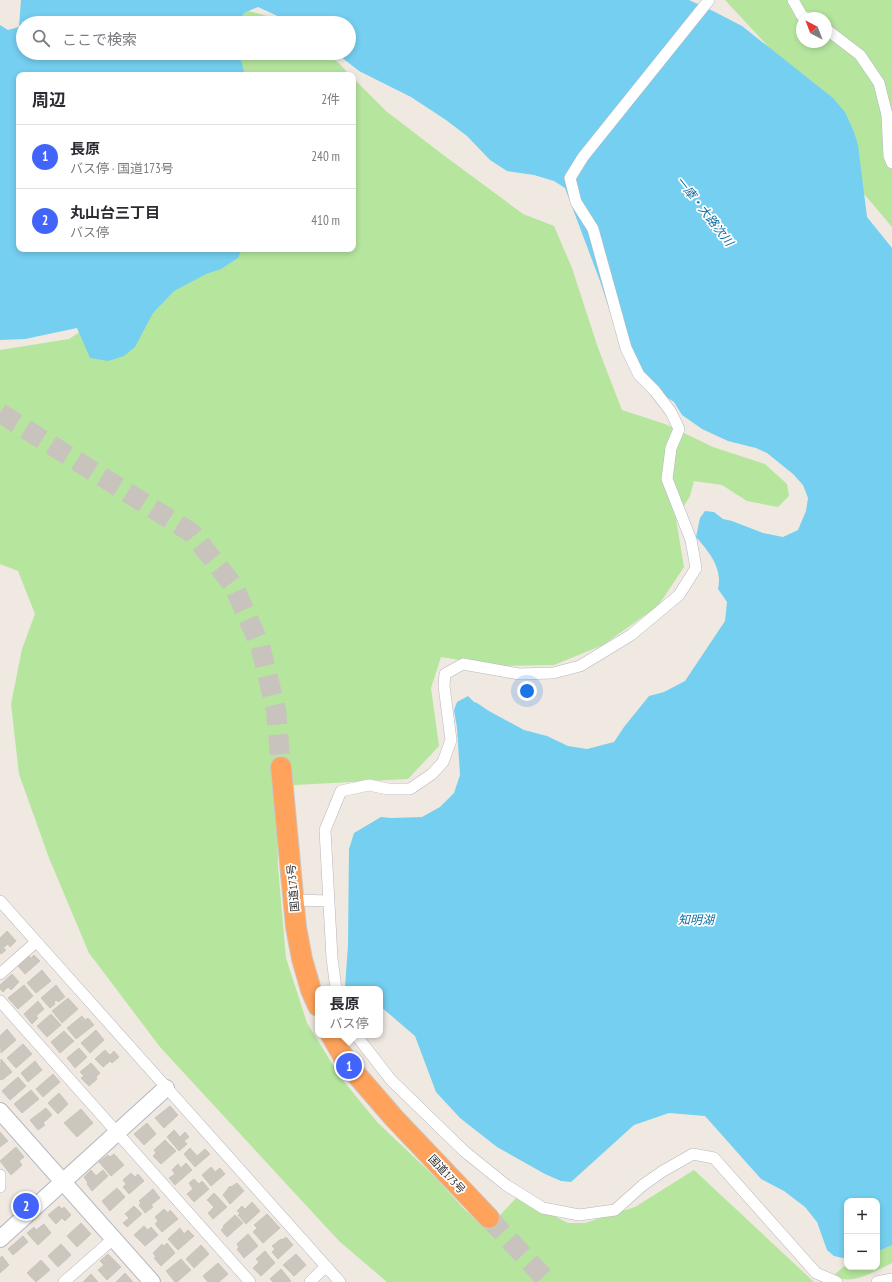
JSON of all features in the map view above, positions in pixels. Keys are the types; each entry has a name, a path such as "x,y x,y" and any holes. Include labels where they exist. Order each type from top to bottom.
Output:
{"highway":[{"name":"国道173号","path":"281,767 296,927 302,959 315,999"},
{"name":"国道173号","path":"333,1038 349,1066 394,1118 489,1218"}],"street":[{"path":"336,986 332,958 325,830 341,791 369,785 388,789 410,789 432,774 443,762 451,740 444,686 445,674 463,664 519,674 553,674 580,666 631,635 679,596 696,568 691,540 667,479 671,448 679,429 667,406 639,375 626,348 593,229 576,202 570,178 583,157 709,0"},
{"path":"793,0 800,12"},
{"path":"832,34 860,55 878,82 887,115 889,156 892,163"},
{"path":"294,900 329,901"},
{"path":"0,901 340,1282"},
{"path":"0,974 36,942"},
{"path":"0,1001 250,1282"},
{"path":"358,1038 391,1080 464,1151 506,1185 542,1208 579,1215 615,1210 643,1185 663,1171 693,1154 714,1158 816,1273 836,1282"},
{"path":"0,1239 64,1183 166,1088"},
{"path":"0,1111 152,1282"},
{"path":"0,1175 0,1187"},
{"path":"64,1282 113,1238"},
{"path":"310,1282 326,1266"},
{"path":"876,1282 892,1279"}],"green space":[{"path":"725,0 892,0 892,227 849,176 813,100 765,43"},
{"path":"224,4 267,16 209,16"},
{"path":"201,60 336,60 347,72 202,72"},
{"path":"356,81 386,111 523,214 554,226 572,268 598,348 622,410 665,424 713,447 765,464 787,484 789,496 778,507 747,501 722,485 694,481 690,496 676,519 684,567 658,606 603,645 554,665 498,666 441,657 431,688 439,746 408,779 276,786 278,867 286,958 307,1023 315,1038 341,1078 377,1122 436,1178 464,1209 487,1229 517,1197 568,1223 585,1223 635,1207 694,1170 814,1282 387,1282 339,1241 160,1047 89,953 49,858 19,774 11,704 22,649 35,614 18,571 0,564 0,350 69,339 126,301 178,252 356,252"},
{"path":"892,1245 892,1263 880,1268 880,1251"},
{"path":"844,1266 844,1270 877,1270 855,1279 842,1279 835,1274"}],"water":[{"name":"知明湖","path":"21,0 689,0 742,26 833,98 845,112 858,145 867,217 892,248 892,1245 880,1251 880,1198 844,1198 844,1258 834,1256 827,1250 817,1222 805,1207 784,1191 761,1179 705,1116 669,1113 634,1125 571,1182 561,1181 545,1174 497,1147 460,1118 436,1092 415,1036 383,1009 383,986 345,986 348,945 349,849 354,833 381,817 422,817 440,807 454,793 460,775 457,728 454,710 457,702 468,696 474,702 524,730 547,736 568,746 587,749 614,742 649,696 664,692 685,681 725,621 727,602 718,589 719,581 717,567 706,548 696,537 700,518 705,511 714,512 723,519 763,533 783,537 798,530 806,511 808,498 803,485 793,474 767,453 756,448 728,441 702,429 682,415 674,402 637,378 626,361 600,281 565,188 554,181 534,175 507,171 490,160 467,136 446,120 411,97 359,71 345,60 356,60 356,16 278,16 258,7 244,13 242,16 20,16"},
{"name":"知明湖","path":"0,25 8,30 16,28 16,60 241,60 244,72 16,72 16,252 241,252 238,258 221,269 206,274 174,291 153,313 135,347 124,356 108,361 90,358 77,328 25,339 0,340"}],"building":[{"path":"7,931 16,941 10,947 8,944 3,948 6,950 1,954 0,938"},
{"path":"34,955 40,961 25,974 18,966 29,956 31,958"},
{"path":"42,970 51,981 36,993 27,983"},
{"path":"12,974 19,982 11,990 8,987 3,992 0,989 0,985"},
{"path":"24,985 33,996 18,1009 8,998"},
{"path":"56,985 65,997 58,1002 56,1000 54,1002 55,1004 50,1008 41,998"},
{"path":"68,998 78,1009 62,1023 52,1011"},
{"path":"38,1001 44,1009 36,1016 38,1018 32,1024 24,1014"},
{"path":"51,1014 61,1025 47,1037 37,1026"},
{"path":"82,1016 85,1020 88,1018 94,1025 76,1039 67,1028"},
{"path":"7,1029 16,1040 1,1053 0,1036"},
{"path":"96,1030 104,1040 90,1053 81,1043"},
{"path":"64,1031 74,1041 60,1053 51,1042"},
{"path":"23,1044 32,1054 16,1068 7,1058"},
{"path":"79,1048 87,1057 75,1068 67,1058"},
{"path":"105,1050 110,1055 114,1051 119,1057 112,1063 110,1061 103,1067 95,1059"},
{"path":"1,1059 12,1072 0,1080"},
{"path":"35,1061 42,1070 28,1082 21,1073"},
{"path":"91,1063 100,1073 96,1077 97,1079 89,1086 81,1078 84,1076 80,1072"},
{"path":"53,1074 60,1082 43,1097 36,1089"},
{"path":"18,1077 26,1086 10,1100 2,1091"},
{"path":"31,1090 39,1099 22,1113 14,1104"},
{"path":"59,1093 68,1104 58,1114 48,1103"},
{"path":"170,1106 178,1115 164,1128 155,1118"},
{"path":"46,1108 52,1115 43,1123 45,1125 38,1130 30,1120"},
{"path":"81,1109 93,1123 77,1137 64,1123"},
{"path":"147,1123 156,1134 144,1145 134,1134"},
{"path":"174,1130 180,1137 185,1132 189,1137 184,1141 187,1144 179,1151 167,1137"},
{"path":"0,1132 8,1141 0,1147"},
{"path":"165,1140 176,1151 161,1164 153,1156 156,1153 154,1150"},
{"path":"16,1147 24,1157 19,1161 22,1165 11,1175 0,1161"},
{"path":"190,1148 197,1156 205,1149 210,1154 195,1167 184,1154"},
{"path":"114,1154 124,1165 111,1176 99,1162 108,1155 110,1157"},
{"path":"186,1163 192,1170 175,1185 169,1178 175,1174 172,1170 178,1164 181,1168"},
{"path":"211,1167 215,1172 220,1168 225,1174 211,1186 202,1175"},
{"path":"91,1170 96,1176 103,1170 108,1176 92,1191 84,1177"},
{"path":"131,1173 135,1177 138,1174 144,1181 129,1194 123,1187 126,1184 123,1180"},
{"path":"194,1179 199,1184 202,1181 209,1189 194,1202 187,1194 193,1189 189,1183"},
{"path":"237,1183 244,1191 230,1204 223,1195 230,1186 231,1187"},
{"path":"117,1188 125,1197 110,1211 102,1201"},
{"path":"153,1189 160,1198 151,1205 153,1207 145,1213 139,1205 141,1203 139,1201"},
{"path":"214,1193 227,1207 213,1219 208,1213 214,1207 207,1200"},
{"path":"252,1202 260,1211 246,1224 238,1215 240,1213 237,1211 242,1206 245,1209"},
{"path":"59,1206 62,1209 64,1207 71,1215 65,1221 62,1218 56,1224 48,1215"},
{"path":"134,1206 142,1214 127,1227 123,1223 129,1218 125,1214"},
{"path":"164,1209 168,1213 170,1210 178,1219 162,1232 155,1224 158,1221 155,1217"},
{"path":"267,1214 280,1228 263,1243 253,1232 257,1228 254,1225"},
{"path":"235,1215 243,1223 227,1237 221,1230 224,1227 223,1226"},
{"path":"81,1223 91,1234 77,1247 67,1236"},
{"path":"44,1224 51,1233 38,1245 27,1233 34,1227 36,1230"},
{"path":"144,1226 148,1230 151,1227 158,1235 145,1246 134,1235"},
{"path":"180,1228 184,1234 188,1230 194,1236 178,1250 168,1239"},
{"path":"248,1234 258,1246 244,1258 237,1249 239,1247 237,1244"},
{"path":"23,1236 28,1242 13,1255 8,1249"},
{"path":"286,1237 293,1245 278,1259 272,1252 275,1249 272,1246"},
{"path":"167,1243 175,1253 161,1266 154,1258 156,1257 153,1253 162,1244 164,1246"},
{"path":"61,1244 71,1255 58,1267 48,1256"},
{"path":"201,1245 209,1254 194,1268 186,1259"},
{"path":"265,1251 275,1263 261,1276 253,1268 259,1262 256,1259"},
{"path":"108,1254 121,1267 107,1280 98,1270 104,1265 100,1261"},
{"path":"296,1254 306,1265 294,1276 283,1265"},
{"path":"2,1256 9,1265 0,1273 0,1258"},
{"path":"181,1259 191,1270 175,1282 166,1271"},
{"path":"41,1260 50,1270 36,1282 27,1273"},
{"path":"218,1263 228,1274 219,1282 208,1282 203,1276"},
{"path":"281,1269 291,1281 273,1282 270,1279"},
{"path":"125,1273 133,1282 116,1282"},
{"path":"91,1274 98,1282 83,1282"}],"tunnel":[{"path":"0,413 192,533 233,585 260,645 276,710 281,767"},
{"path":"489,1218 548,1282"}],"place":[{"name":"長原","path":"349,1066"},
{"name":"丸山台三丁目","path":"26,1206"}],"water label":[{"name":"一庫・大路次川","path":"705,211"}]}
